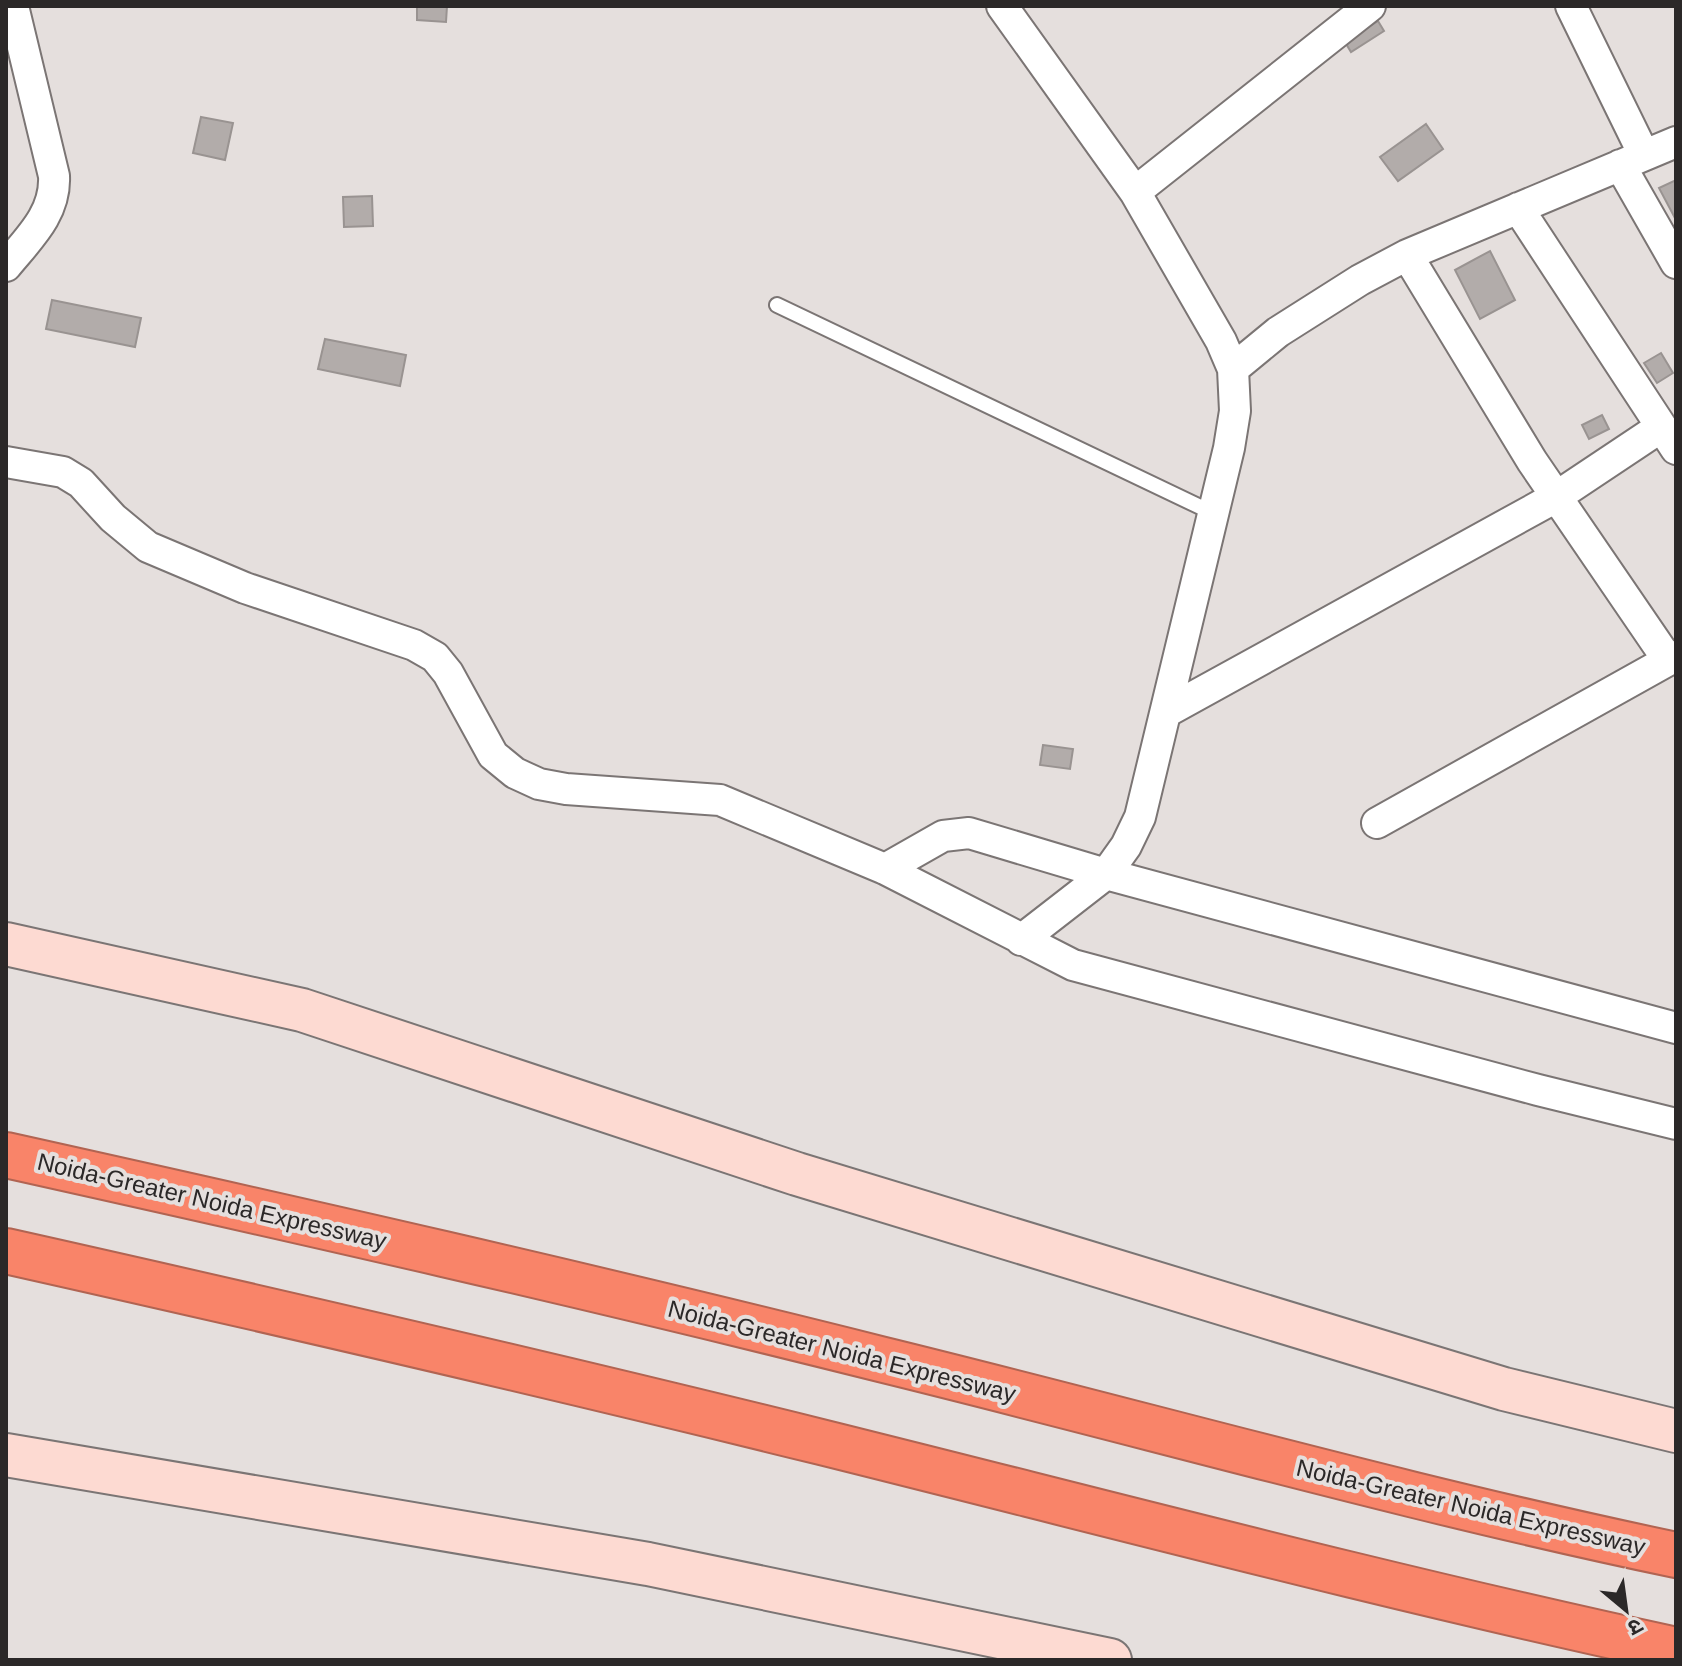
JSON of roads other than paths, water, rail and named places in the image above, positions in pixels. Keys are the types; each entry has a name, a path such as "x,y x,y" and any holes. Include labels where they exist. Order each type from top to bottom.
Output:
{"highway":[{"name":"Noida-Greater Noida Expressway","path":"6,1155 354,1232 879,1358 1526,1524 1676,1555"},
{"path":"6,1251 302,1317 801,1437 1490,1610 1676,1650"}],"street":[{"path":"6,266 43,220 54,190 54,176 13,6"},
{"path":"1002,6 1135,192 1221,341 1233,369 1235,411 1229,448 1140,817 1126,846 1106,874 1021,940"},
{"path":"1135,192 1370,6"},
{"path":"1571,6 1676,263"},
{"path":"1233,369 1278,332 1360,280 1407,255 1676,142"},
{"path":"1166,712 1669,438 1518,208"},
{"path":"1377,823 1672,658 1556,497 1407,255"},
{"path":"6,462 63,472 81,483 113,518 148,547 245,588 414,645 435,657 448,673 493,755 515,773 539,784 566,789 720,800 885,869 1073,965 1676,1124"},
{"path":"885,869 943,836 969,833 1106,874 1676,1028"},
{"path":"6,944 302,1010 810,1178 1504,1389 1676,1431"},
{"path":"6,1455 648,1564 1110,1660"}],"lane":[{"path":"777,305 1213,513"}]}
